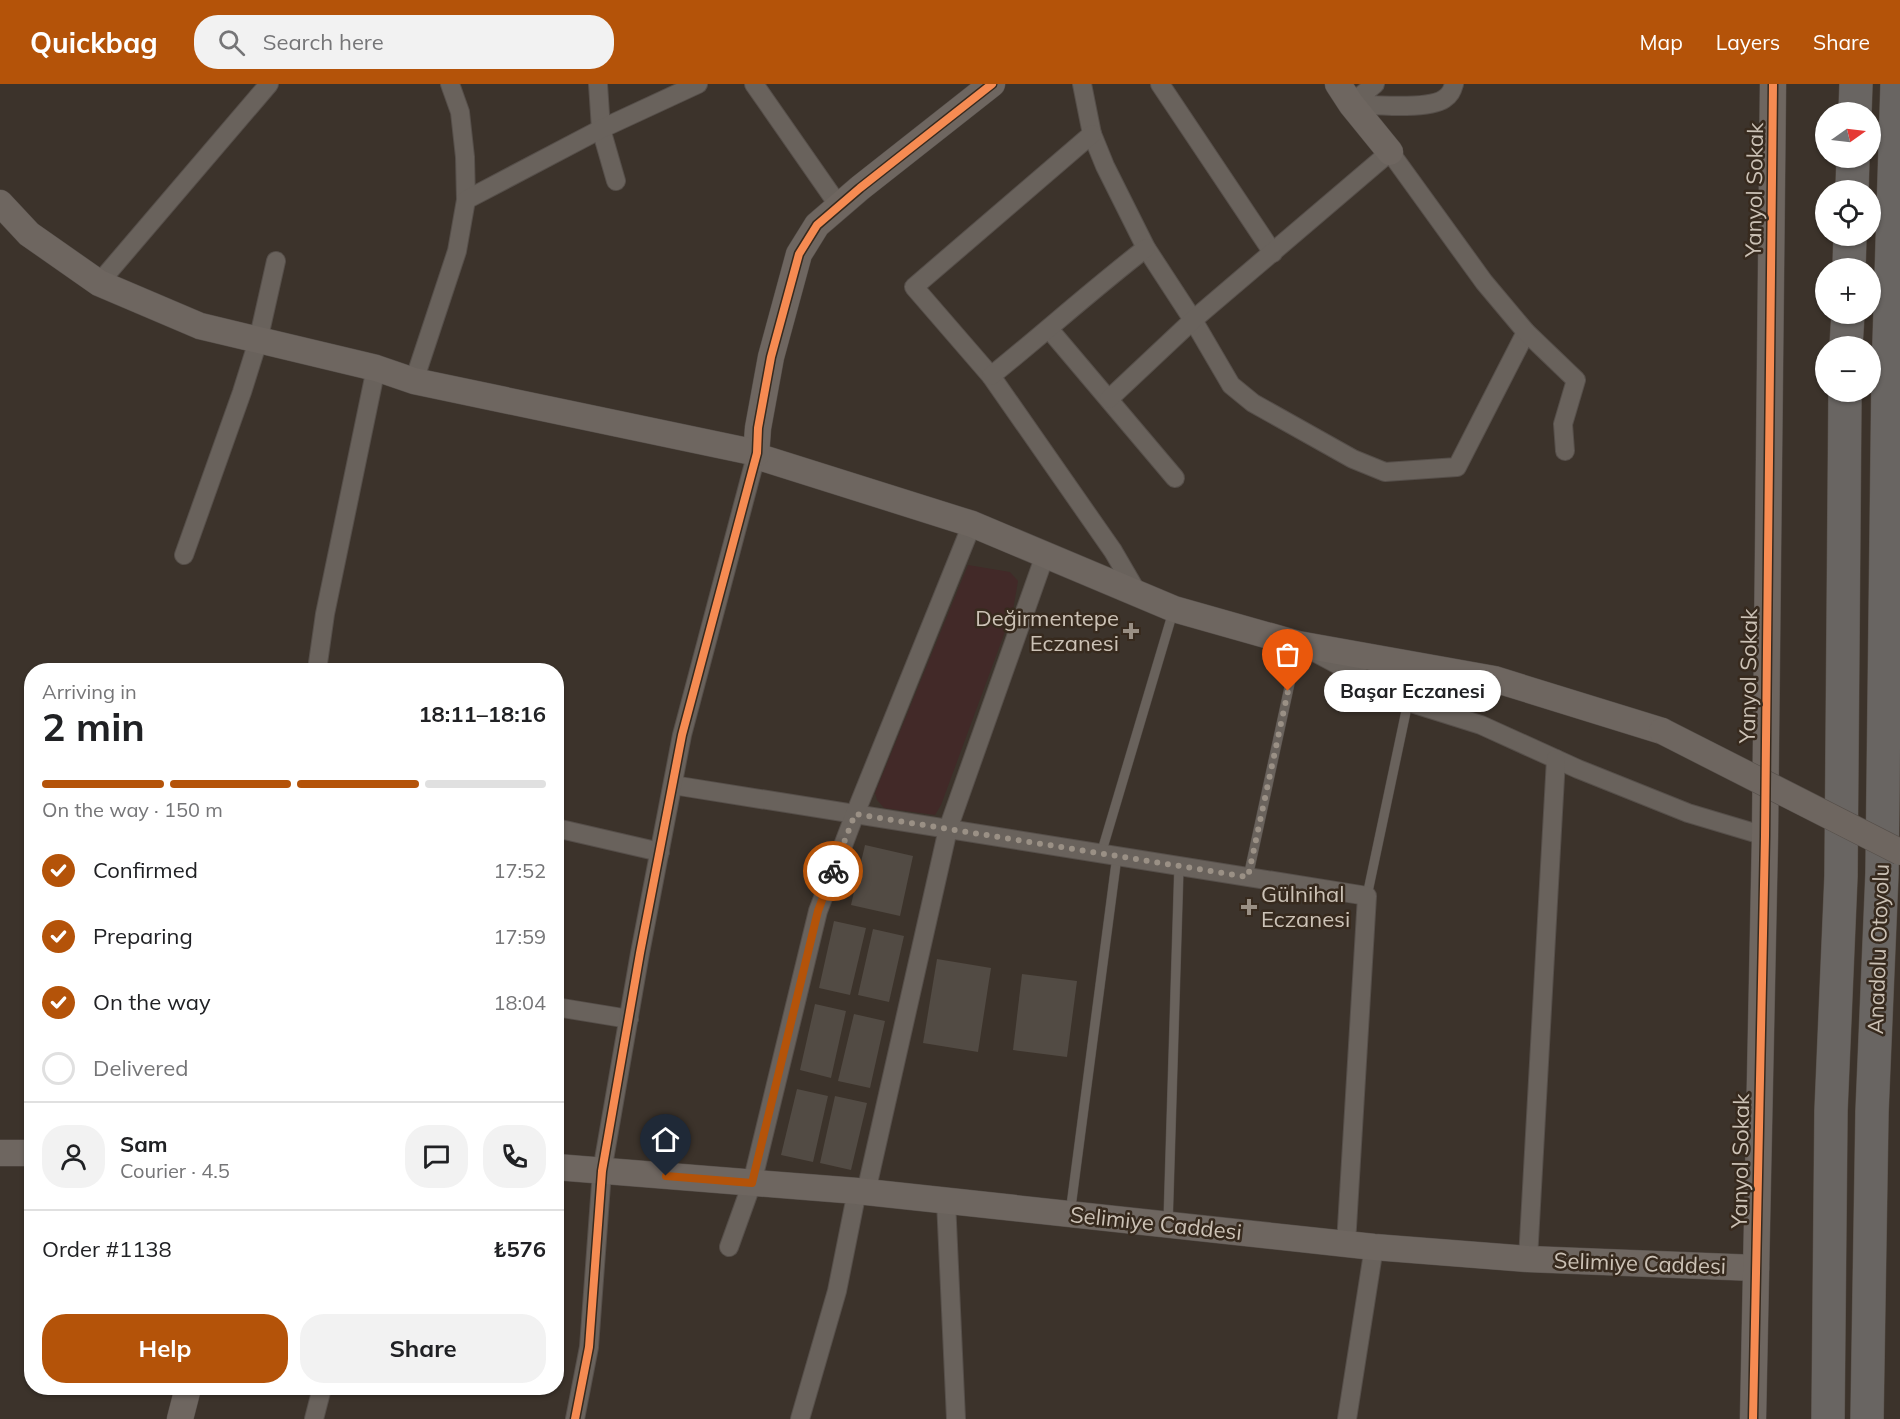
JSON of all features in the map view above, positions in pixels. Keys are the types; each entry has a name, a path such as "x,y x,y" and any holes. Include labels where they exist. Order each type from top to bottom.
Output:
{"highway":[{"path":"1855,102 1856,84"},
{"name":"Anadolu Otoyolu","path":"1868,1419 1872,1112 1881,873 1888,387 1897,84"},
{"name":"Anadolu Otoyolu","path":"1827,1419 1830,1111 1840,876 1845,402"}],"street":[{"path":"99,283 268,84"},
{"path":"414,381 457,251 466,200 465,157 460,112 450,84"},
{"path":"598,84 601,129 616,181"},
{"path":"466,200 601,129 699,84"},
{"path":"754,84 839,206"},
{"path":"575,1419 589,1347 602,1171 682,735 757,454 758,428 771,357 799,254 817,225 992,84"},
{"path":"1082,84 1092,134 1105,166 1146,248 1231,385 1253,403 1353,459 1384,472 1457,467 1526,332"},
{"path":"1160,84 1273,253"},
{"path":"1345,94 1375,84"},
{"path":"1345,94 1427,104 1443,101 1451,93 1454,84"},
{"name":"Yanyol Sokak","path":"1753,1419 1765,836 1773,84"},
{"path":"1345,94 1484,282 1526,332 1576,380 1563,424 1565,450"},
{"path":"1092,134 914,287 991,376 1113,551 1138,594"},
{"path":"1109,399 1192,320 1390,152"},
{"path":"3,213 99,283 200,326 376,368 414,381 757,454 972,524 1174,609 1298,644 1494,678 1662,731 1900,852"},
{"path":"991,376 1049,329 1094,288 1146,248"},
{"path":"184,555 258,341 276,261"},
{"path":"1049,329 1175,478"},
{"path":"318,663 325,614 376,368"},
{"path":"729,1247 752,1183 818,911 972,524"},
{"path":"801,1419 862,1192 948,829 1046,555"},
{"path":"1298,644 1408,702 1480,725 1688,813 1765,836"},
{"path":"1528,1259 1556,759"},
{"path":"673,785 1367,896 1346,1244"},
{"path":"564,830 660,852"},
{"path":"564,1008 629,1019"},
{"path":"0,1153 24,1153"},
{"name":"Selimiye Caddesi","path":"564,1168 862,1192 1374,1247 1528,1259 1756,1268"},
{"path":"946,1201 956,1419"},
{"path":"1347,1419 1374,1247"},
{"path":"180,1419 186,1395"},
{"path":"314,1419 320,1395"}],"lane":[{"path":"1070,1214 1109,855 1174,609"},
{"path":"1248,877 1298,644"},
{"path":"1367,896 1408,702"},
{"path":"1168,1225 1179,866"}],"shaded area":[{"path":"968,565 1010,572 1018,581 1013,610 941,805 935,815 884,808 877,800 875,793"}],"building":[{"path":"865,845 913,856 900,916 851,905"},
{"path":"834,921 866,928 850,995 819,988"},
{"path":"873,929 904,936 889,1002 858,995"},
{"path":"937,959 991,968 978,1052 923,1043"},
{"path":"1022,974 1077,981 1067,1057 1013,1050"},
{"path":"815,1004 846,1011 831,1078 800,1070"},
{"path":"854,1014 885,1021 870,1088 838,1081"},
{"path":"797,1089 828,1096 813,1162 781,1155"},
{"path":"835,1096 867,1103 851,1170 820,1163"}],"cycle path":[{"path":"575,1419 589,1347 602,1171 640,953 682,735 757,453 758,428 771,357 799,254 817,225 860,188 992,84"},
{"path":"1753,1419 1765,836 1773,84"}],"way so far":[{"path":"833,871 855,814 1248,877 1288,691"}],"place":[{"name":"Değirmentepe Eczanesi","path":"1131,631"},
{"name":"Başar Eczanesi","path":"1288,691"},
{"name":"Gülnihal Eczanesi","path":"1249,907"}],"route":[{"path":"666,1176 752,1183 818,911 833,871"}]}
